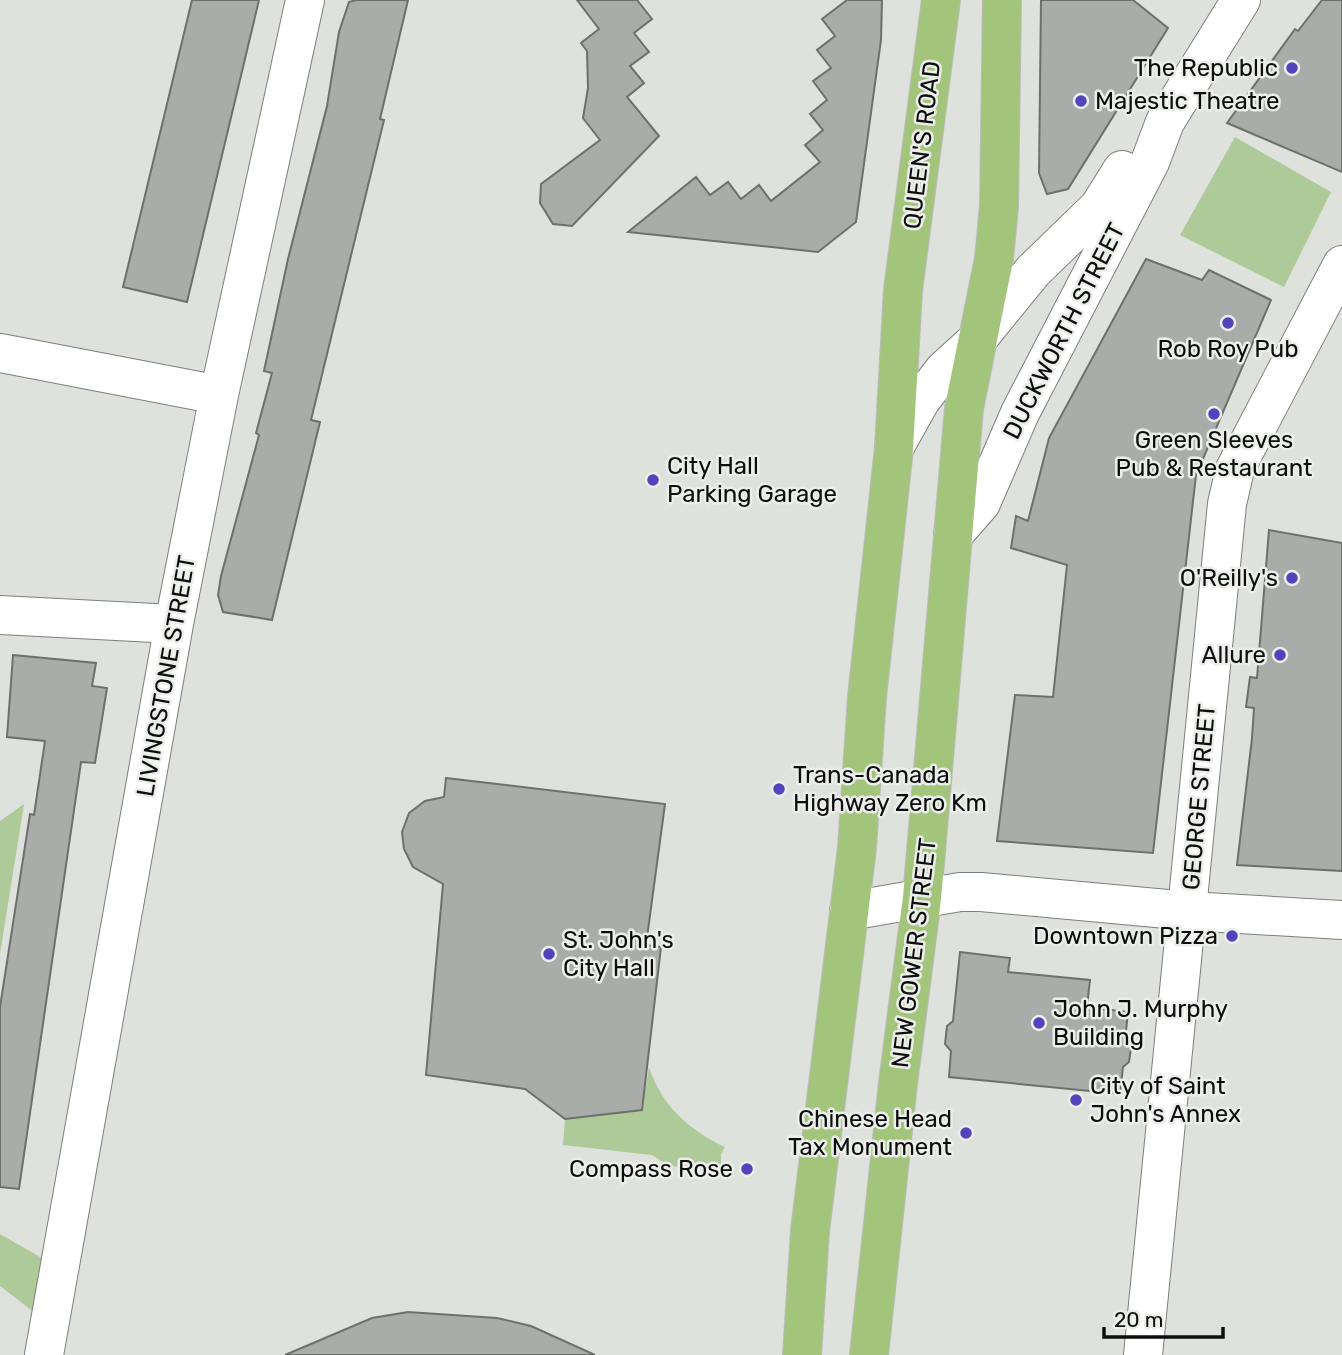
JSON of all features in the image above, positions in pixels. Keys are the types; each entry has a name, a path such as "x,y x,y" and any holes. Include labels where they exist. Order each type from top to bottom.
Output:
{"main road":[{"name":"QUEEN'S ROAD","path":"894,448 903,290 941,0"},
{"name":"NEW GOWER STREET","path":"869,1355 898,1083 922,898 964,408 994,259 999,206 1002,0"},
{"path":"802,1355 810,1231 857,848 867,697 894,448"}],"street":[{"name":"LIVINGSTONE STREET","path":"44,1355 174,624 219,395 305,0"},
{"name":"DUCKWORTH STREET","path":"953,534 981,503 1020,413 1150,162 1165,122 1241,0"},
{"name":"DUCKWORTH STREET","path":"894,448 921,400 944,370 976,341 1034,271 1099,207 1126,162 1165,122"},
{"name":"GEORGE STREET","path":"1143,1355 1227,504 1235,468 1342,265"},
{"path":"0,352 219,395"},
{"path":"0,615 174,624"},
{"path":"849,911 922,898 981,892 1188,911 1342,920"}],"green space":[{"path":"1235,137 1331,192 1284,287 1180,235"},
{"path":"24,804 0,954 0,821"},
{"path":"649,1067 661,1093 678,1115 700,1133 725,1147 721,1154 721,1169 669,1166 652,1155 563,1145 565,1119 642,1110"},
{"path":"0,1234 47,1261 44,1320 0,1286"}],"building":[{"path":"192,0 259,0 187,302 123,287"},
{"path":"408,0 380,119 384,120 311,420 320,422 272,620 223,612 218,595 221,576 259,435 256,433 272,373 264,371 288,259 327,106 339,32 349,2"},
{"path":"577,0 637,0 652,19 634,33 649,52 630,66 644,83 627,97 659,136 572,226 553,224 540,203 541,184 600,140 583,118 588,88 587,51 581,43 599,29"},
{"path":"847,0 882,0 881,40 856,222 818,252 628,232 696,177 710,195 728,182 741,199 759,185 771,201 820,162 805,145 823,130 810,114 827,100 813,81 831,68 817,50 835,36 822,19"},
{"name":"Majestic Theatre","path":"1041,0 1133,0 1168,28 1068,189 1047,194 1039,173"},
{"path":"1322,0 1342,0 1342,172 1227,123 1295,29 1298,31"},
{"path":"1146,259 1202,280 1209,270 1271,300 1196,475 1153,853 997,841 1015,695 1053,697 1067,565 1011,548 1016,516 1028,521 1049,438"},
{"path":"1269,530 1342,543 1342,871 1237,865 1254,708 1246,707 1250,677 1257,678"},
{"path":"13,655 96,663 92,686 107,688 95,763 81,762 19,1189 0,1187 0,1007 30,814 34,815 45,741 7,737"},
{"name":"St. John's City Hall","path":"446,778 665,804 646,945 661,947 642,1110 565,1119 525,1089 426,1075 443,884 413,867 404,849 402,832 409,813 425,801 444,797"},
{"name":"John J. Murphy Building","path":"960,952 1010,958 1008,972 1090,980 1087,1007 1128,1012 1125,1041 1131,1048 1129,1062 1123,1067 1120,1094 949,1077 951,1051 945,1044 947,1026 953,1021"},
{"path":"408,1312 497,1318 531,1326 595,1355 285,1355 372,1318"}],"place":[{"name":"The Republic","path":"1292,68"},
{"name":"Majestic Theatre","path":"1081,101"},
{"name":"Rob Roy Pub","path":"1228,323"},
{"name":"Green Sleeves Pub & Restaurant","path":"1214,414"},
{"name":"City Hall Parking Garage","path":"653,480"},
{"name":"O'Reilly's","path":"1292,578"},
{"name":"Allure","path":"1280,655"},
{"name":"Trans-Canada Highway Zero Km","path":"779,789"},
{"name":"Downtown Pizza","path":"1232,936"},
{"name":"St. John's City Hall","path":"549,954"},
{"name":"John J. Murphy Building","path":"1039,1023"},
{"name":"City of Saint John's Annex","path":"1076,1100"},
{"name":"Chinese Head Tax Monument","path":"966,1133"},
{"name":"Compass Rose","path":"747,1169"}]}
